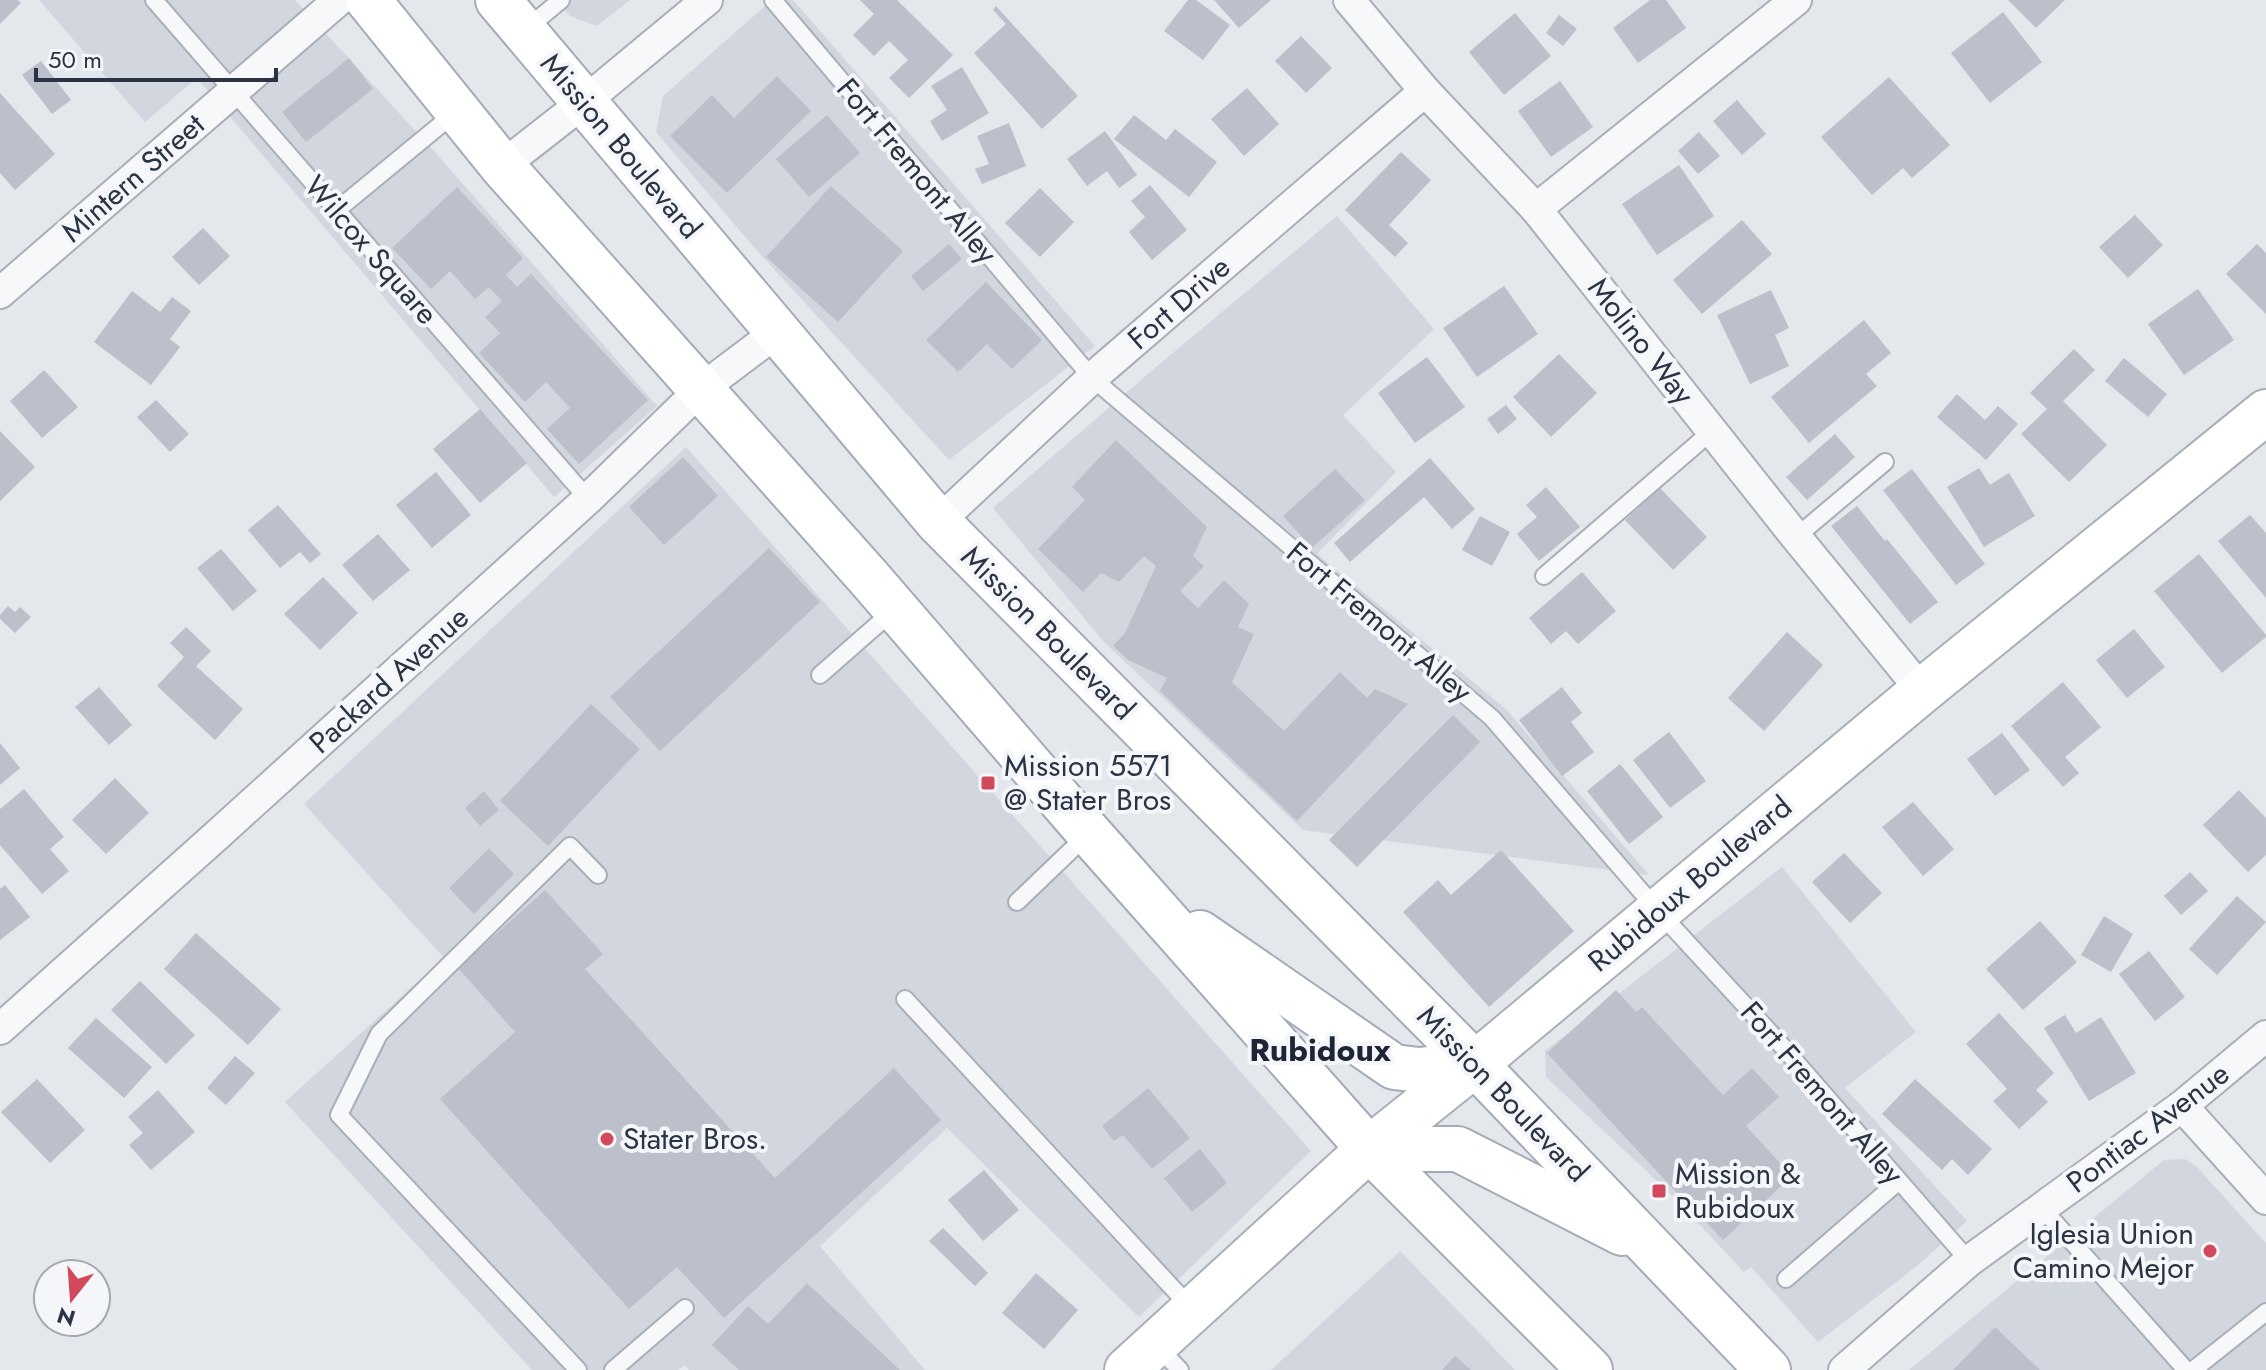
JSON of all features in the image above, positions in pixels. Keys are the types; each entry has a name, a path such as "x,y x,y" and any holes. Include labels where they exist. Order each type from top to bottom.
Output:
{"main road":[{"path":"368,0 502,166 896,609 1089,833 1369,1149 1590,1370"},
{"name":"Mission Boulevard","path":"511,15 938,522 1475,1064 1768,1370"},
{"name":"Rubidoux Boulevard","path":"1154,1362 1194,1310 1369,1149 1922,691 2266,412"},
{"path":"1151,900 1394,1067 1419,1070 1475,1064"},
{"path":"1369,1149 1458,1149 1652,1249"}],"street":[{"name":"Mintern Street","path":"0,293 339,0"},
{"path":"502,166 707,0"},
{"name":"Molino Way","path":"1349,0 1425,91 1536,209 1922,691"},
{"path":"1536,209 1796,0"},
{"name":"Fort Drive","path":"938,522 1092,378 1425,91"},
{"name":"Packard Avenue","path":"0,1029 588,499 700,390 777,332"},
{"name":"Pontiac Avenue","path":"1844,1370 1969,1261 2182,1106 2266,1036"},
{"path":"2182,1106 2266,1199"}],"lane":[{"name":"Wilcox Square","path":"154,0 588,499"},
{"path":"511,15 561,0"},
{"name":"Fort Fremont Alley","path":"773,0 1092,378 1492,718 1658,911 1776,1039 1969,1261"},
{"path":"337,210 458,111"},
{"path":"1544,576 1712,431"},
{"path":"1796,537 1885,462"},
{"path":"820,675 896,609"},
{"path":"1017,902 1089,833"},
{"path":"578,1370 339,1115 379,1034 570,846 598,875"},
{"path":"905,999 1194,1310"},
{"path":"1786,1279 1899,1181"},
{"path":"2042,1208 2186,1370"},
{"path":"613,1370 685,1308"},
{"path":"2193,1370 2266,1312"}],"shaded area":[{"path":"39,0 295,0 435,152 657,406 554,497 197,78 145,122"},
{"path":"555,0 630,0 597,26 570,16"},
{"path":"772,0 793,0 1095,346 949,460 752,245 656,132 663,96"},
{"path":"1337,216 1434,329 1343,415 1396,472 1317,554 1506,709 1649,875 1303,830 1103,641 993,508"},
{"path":"686,447 1311,1151 1139,1317 947,1128 820,1246 925,1370 689,1370 685,1365 678,1370 532,1370 285,1102 444,958 304,804"},
{"path":"1782,867 1916,1032 1845,1088 1967,1221 1917,1266 1818,1342 1751,1267 1744,1272 1671,1194 1546,1077 1545,1051"},
{"path":"2185,1159 2196,1166 2266,1243 2266,1370 1909,1370 2164,1160"},
{"path":"1400,1251 1515,1370 1271,1370"}],"building":[{"path":"0,0 18,0 21,3 0,24"},
{"path":"860,0 897,0 953,55 909,98 889,78 908,60 889,41 874,56 853,35 874,14"},
{"path":"1188,0 1196,0 1230,25 1203,60 1164,31"},
{"path":"1214,0 1271,0 1239,28"},
{"path":"1650,0 1666,0 1686,28 1638,63 1613,28"},
{"path":"2008,0 2065,0 2036,28"},
{"path":"996,6 1078,96 1042,129 974,53 1006,24 993,10"},
{"path":"2003,12 2042,62 1990,103 1951,53"},
{"path":"1515,13 1551,56 1504,95 1469,52"},
{"path":"1559,15 1577,29 1563,46 1546,33"},
{"path":"1301,36 1332,68 1306,93 1275,61"},
{"path":"349,58 373,89 306,142 282,112"},
{"path":"41,61 71,100 52,114 22,75"},
{"path":"962,67 989,113 942,141 930,121 947,110 931,86"},
{"path":"777,76 811,111 727,193 670,136 712,95 734,118"},
{"path":"1889,77 1950,145 1912,178 1903,168 1872,195 1821,137"},
{"path":"1560,81 1593,127 1551,157 1518,111"},
{"path":"1247,88 1279,124 1244,156 1211,119"},
{"path":"0,93 55,154 15,190 0,173"},
{"path":"1737,100 1766,134 1742,155 1713,121"},
{"path":"827,115 860,153 809,197 776,159"},
{"path":"1134,115 1166,140 1175,129 1217,162 1189,197 1114,139"},
{"path":"1009,123 1026,166 982,184 975,169 989,164 977,136"},
{"path":"1105,131 1137,175 1119,188 1107,171 1087,186 1067,159"},
{"path":"1699,132 1720,156 1698,174 1678,151"},
{"path":"1401,152 1431,180 1389,225 1408,243 1395,257 1345,210"},
{"path":"1679,165 1714,216 1657,255 1622,204"},
{"path":"1150,185 1187,230 1152,260 1129,232 1145,217 1131,201"},
{"path":"831,186 903,251 838,322 766,257"},
{"path":"457,187 523,258 506,275 517,287 531,274 648,400 579,464 547,429 570,408 546,382 525,402 479,353 500,333 485,317 502,301 489,287 475,299 450,271 431,289 392,248"},
{"path":"1040,188 1074,222 1040,257 1005,223"},
{"path":"2135,215 2163,245 2128,278 2099,247"},
{"path":"1742,220 1772,254 1702,314 1673,280"},
{"path":"203,228 230,256 199,285 172,257"},
{"path":"949,244 962,259 923,291 911,276"},
{"path":"2257,244 2266,253 2266,314 2226,274"},
{"path":"986,282 1042,340 1012,369 987,344 958,372 926,340"},
{"path":"1504,286 1538,334 1477,377 1443,328"},
{"path":"2198,289 2234,340 2184,375 2148,324"},
{"path":"1771,290 1789,328 1775,335 1789,366 1750,384 1717,315"},
{"path":"132,291 160,312 172,297 191,311 170,339 180,347 151,385 94,342"},
{"path":"1864,320 1891,353 1866,374 1877,386 1809,443 1771,397"},
{"path":"2074,349 2095,370 2063,401 2107,445 2069,482 2021,434 2047,409 2030,393"},
{"path":"1559,354 1597,393 1551,437 1513,397"},
{"path":"1427,357 1465,407 1415,443 1378,393"},
{"path":"2124,358 2167,394 2148,417 2105,381"},
{"path":"44,370 78,407 42,438 10,401"},
{"path":"1957,394 1985,420 1998,406 2018,424 1986,460 1937,417"},
{"path":"156,400 189,434 170,452 137,417"},
{"path":"1506,405 1517,419 1498,434 1487,419"},
{"path":"480,409 527,463 480,503 433,449"},
{"path":"0,431 35,467 0,501"},
{"path":"1835,434 1855,457 1807,500 1786,477"},
{"path":"1116,440 1207,527 1193,556 1204,566 1180,591 1198,608 1224,580 1249,604 1238,627 1254,634 1232,682 1284,731 1340,672 1367,698 1375,689 1408,704 1297,821 1160,691 1167,678 1128,660 1113,646 1125,633 1156,566 1144,556 1119,582 1101,573 1083,592 1038,549 1085,500 1072,487"},
{"path":"683,457 718,496 664,545 629,507"},
{"path":"1430,458 1475,509 1452,529 1424,497 1350,562 1334,543"},
{"path":"1979,468 1990,485 2009,473 2035,516 1984,547 1947,487"},
{"path":"1335,469 1365,500 1312,548 1283,516"},
{"path":"1912,469 1985,564 1956,585 1883,490"},
{"path":"436,472 471,515 432,548 396,505"},
{"path":"1546,487 1580,527 1539,561 1517,534 1537,517 1526,505"},
{"path":"1660,488 1707,537 1673,570 1625,520"},
{"path":"278,505 321,554 310,563 300,552 280,568 248,530"},
{"path":"1857,506 1938,602 1910,624 1831,526"},
{"path":"2250,515 2266,533 2266,598 2218,541"},
{"path":"1480,516 1510,532 1492,566 1462,550"},
{"path":"378,534 410,570 373,601 342,565"},
{"path":"769,548 820,602 660,751 610,697"},
{"path":"221,549 257,591 233,611 197,568"},
{"path":"2199,554 2266,635 2222,673 2154,591"},
{"path":"1582,572 1616,611 1578,644 1566,631 1551,644 1529,618"},
{"path":"323,577 358,613 320,650 284,614"},
{"path":"8,606 15,612 20,607 31,617 15,633 0,619"},
{"path":"186,627 211,651 196,666 243,709 215,740 157,686 184,657 170,643"},
{"path":"2134,629 2165,667 2127,698 2096,660"},
{"path":"1787,632 1823,665 1764,731 1728,698"},
{"path":"2063,682 2101,727 2065,757 2079,773 2063,787 2011,726"},
{"path":"99,687 132,725 109,745 75,707"},
{"path":"1562,687 1582,713 1571,722 1594,752 1562,776 1519,720"},
{"path":"591,704 640,749 548,846 500,801"},
{"path":"1453,715 1480,742 1357,867 1329,840"},
{"path":"1669,732 1706,781 1670,808 1633,760"},
{"path":"2002,733 2030,770 1995,796 1967,759"},
{"path":"0,743 20,768 0,785"},
{"path":"1620,764 1663,817 1629,844 1587,791"},
{"path":"115,778 149,813 106,854 72,820"},
{"path":"24,789 64,837 50,849 69,871 42,894 0,845 0,809"},
{"path":"2239,790 2266,818 2266,855 2248,872 2203,825"},
{"path":"484,791 499,810 480,826 465,808"},
{"path":"1913,802 1954,849 1923,876 1882,827"},
{"path":"489,848 514,874 474,914 449,888"},
{"path":"1501,850 1574,931 1489,1007 1403,912 1438,880 1451,895"},
{"path":"1844,853 1882,893 1850,923 1812,882"},
{"path":"2190,872 2208,891 2181,915 2164,896"},
{"path":"5,885 30,917 0,940 0,889"},
{"name":"Stater Bros.","path":"545,890 603,954 585,969 775,1178 894,1068 941,1120 724,1318 677,1267 629,1309 440,1099 515,1032 458,968"},
{"path":"2237,896 2266,922 2217,975 2189,949"},
{"path":"2104,916 2133,934 2111,972 2081,955"},
{"path":"2040,921 2077,962 2023,1010 1986,969"},
{"path":"196,933 281,1009 248,1045 164,969"},
{"path":"2149,951 2185,997 2155,1021 2119,974"},
{"path":"140,981 195,1035 166,1064 111,1010"},
{"path":"1616,990 1636,1012 1642,1007 1723,1095 1752,1068 1779,1097 1746,1126 1792,1176 1723,1240 1547,1053"},
{"path":"1999,1013 2054,1073 2036,1090 2048,1102 2019,1129 1993,1101 2007,1089 1966,1044"},
{"path":"2065,1015 2076,1033 2101,1017 2136,1073 2089,1101 2044,1028"},
{"path":"96,1018 152,1067 124,1098 68,1048"},
{"path":"235,1056 255,1073 226,1105 207,1088"},
{"path":"37,1079 85,1130 50,1163 1,1112"},
{"path":"1915,1079 1992,1149 1968,1175 1952,1159 1942,1170 1882,1114"},
{"path":"1148,1088 1190,1138 1152,1169 1123,1135 1114,1141 1102,1126"},
{"path":"158,1090 195,1132 151,1170 129,1145 143,1133 128,1117"},
{"path":"1200,1149 1227,1183 1192,1212 1164,1178"},
{"path":"984,1170 1019,1210 983,1241 948,1200"},
{"path":"943,1228 988,1273 975,1286 929,1241"},
{"path":"1036,1273 1078,1310 1044,1349 1002,1313"},
{"path":"807,1283 900,1370 739,1370 712,1345 748,1306 768,1324"},
{"path":"1995,1327 2040,1370 1953,1370"},
{"path":"1455,1356 1471,1370 1442,1370"}],"place":[{"name":"Mission 5571 @ Stater Bros","path":"988,783"},
{"name":"Stater Bros.","path":"607,1139"},
{"name":"Mission & Rubidoux","path":"1659,1191"},
{"name":"Iglesia Union Camino Mejor","path":"2210,1251"}],"district":[{"name":"Rubidoux","path":"1320,1050"}]}
